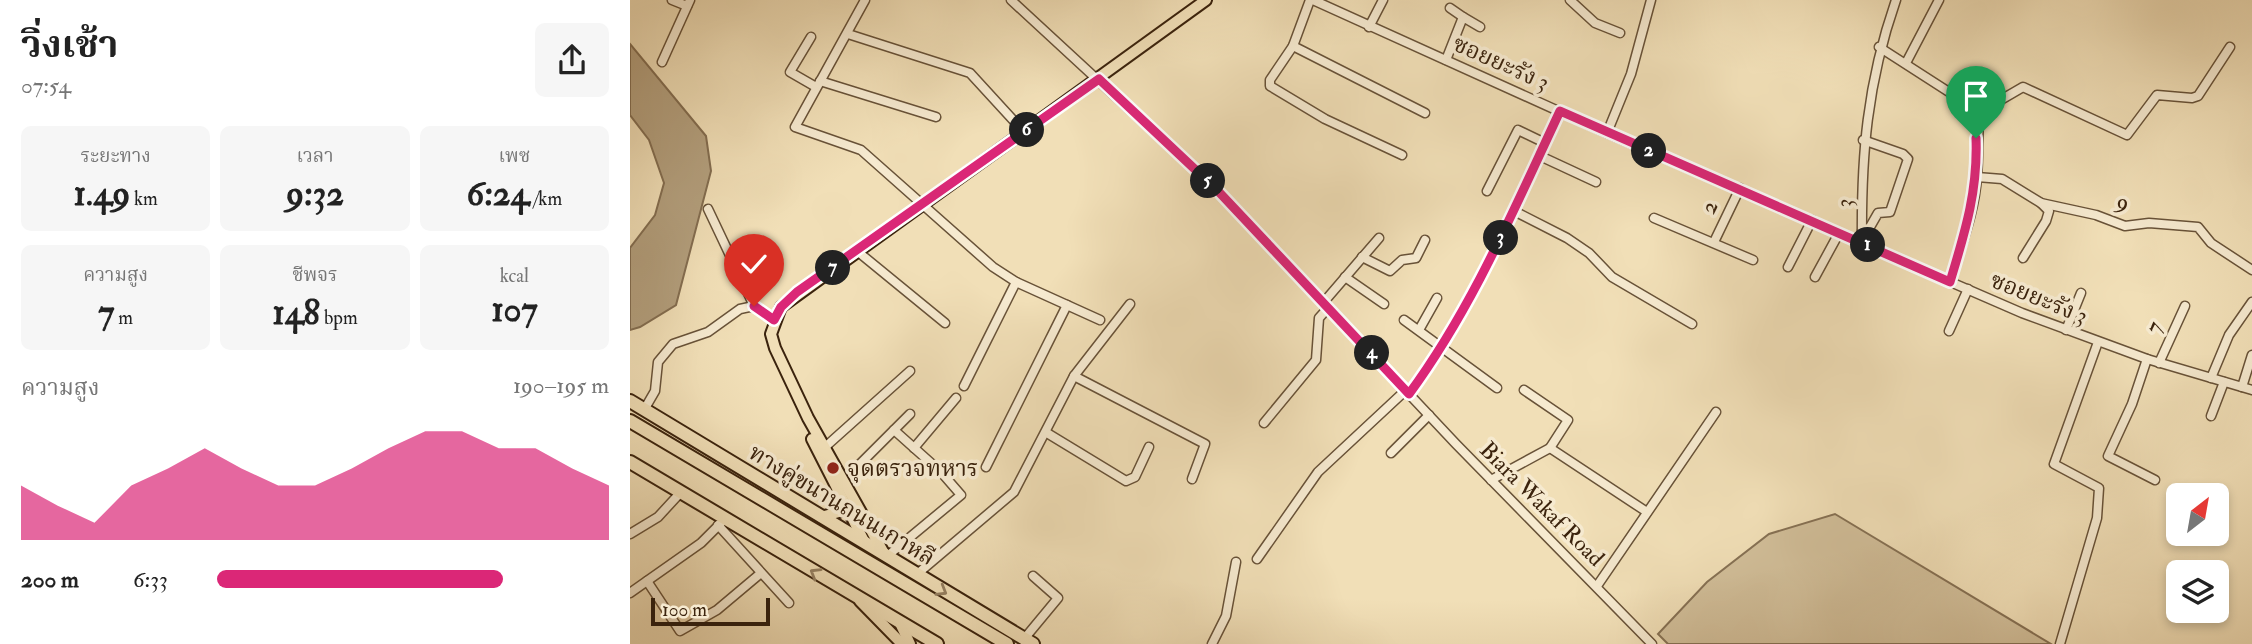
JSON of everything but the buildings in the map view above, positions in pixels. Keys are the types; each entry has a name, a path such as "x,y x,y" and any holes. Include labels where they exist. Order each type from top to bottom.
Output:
{"highway":[{"name":"ทางคู่ขนานถนนเกาหลี","path":"630,401 1029,642"},
{"path":"630,420 771,495 821,517"},
{"path":"630,420 1007,644"},
{"path":"630,462 681,492 722,522 900,623 917,641 937,644"}],"main road":[{"path":"888,555 824,448 775,348 771,334 781,307 797,292 1099,79 1206,0"},
{"path":"795,391 804,423 866,545"},
{"path":"821,517 839,512 843,501"},
{"path":"855,597 902,644"}],"street":[{"path":"662,62 688,3 672,0"},
{"path":"865,0 794,127 861,150 993,267 1016,282 1100,320"},
{"name":"Biara Wakaf Road","path":"1010,0 1218,191 1491,480 1651,644"},
{"path":"1312,0 1293,46 1270,80 1270,86 1325,118 1402,155"},
{"name":"ซอยยะรัง 3","path":"1312,0 1607,133 1740,188 1950,282 2098,342 2252,390"},
{"path":"1369,27 1383,0"},
{"path":"1570,0 1595,23 1620,33"},
{"path":"1607,133 1631,74 1651,0"},
{"name":"3","path":"1862,243 1866,165 1863,140 1879,47 1896,0"},
{"path":"1906,63 1939,0"},
{"path":"1450,8 1479,27"},
{"path":"1446,60 1463,17"},
{"path":"848,34 970,73 1024,132"},
{"path":"811,37 790,72 818,84 936,117"},
{"path":"1293,46 1426,113"},
{"path":"1879,47 1980,112"},
{"path":"1980,112 2023,87 2127,135 2158,95 2192,98 2198,96 2230,47"},
{"path":"1257,559 1318,472 1408,392 1444,347 1514,211 1560,111"},
{"path":"1950,282 1969,218 1977,177 1976,138 1980,112"},
{"path":"1487,191 1518,130 1545,143"},
{"path":"1862,231 1870,227 1878,213 1890,212 1908,159 1903,154 1863,140"},
{"path":"1539,156 1596,181"},
{"name":"9","path":"1977,177 2002,179 2041,203 2096,215 2125,226 2149,223 2198,227 2211,243 2252,270"},
{"name":"2","path":"1714,242 1740,188"},
{"path":"2023,258 2046,221 2049,211 2041,203"},
{"path":"708,209 754,306 774,320"},
{"path":"1514,211 1566,238 1589,253 1612,277 1692,324"},
{"path":"1654,218 1754,260"},
{"path":"1788,267 1812,220"},
{"path":"1815,276 1839,233"},
{"path":"1264,423 1316,360 1319,318 1325,305 1379,238"},
{"path":"1362,257 1390,271 1402,260 1416,258 1424,240"},
{"path":"857,251 945,323"},
{"path":"1345,277 1384,304"},
{"path":"964,386 1016,282"},
{"path":"1949,331 1968,289"},
{"path":"2066,330 2081,293"},
{"path":"1419,330 1437,298"},
{"path":"2211,378 2230,335 2252,302"},
{"path":"916,575 1014,492 1074,376 1130,303"},
{"path":"986,467 1067,305"},
{"path":"644,410 655,391 658,362 673,344 708,332 740,309 754,306"},
{"name":"7","path":"2159,363 2185,306"},
{"path":"1404,320 1497,388"},
{"path":"2060,644 2097,518 2099,488 2054,464 2098,342"},
{"path":"2242,387 2252,355"},
{"path":"2147,359 2132,404 2108,456 2155,480"},
{"path":"824,448 910,370"},
{"path":"1074,376 1205,444 1192,479"},
{"path":"2211,416 2224,382"},
{"path":"1491,480 1550,448 1568,420 1524,390"},
{"path":"915,448 956,398"},
{"path":"1597,586 1716,412"},
{"path":"855,469 911,414"},
{"path":"1391,453 1429,415"},
{"path":"888,555 961,495 941,472 894,430"},
{"path":"1046,433 1126,481 1135,477 1149,447"},
{"path":"1550,448 1647,512"},
{"path":"630,534 658,517 681,492"},
{"path":"630,593 701,543 722,522 761,573 789,603"},
{"path":"1212,644 1226,616 1236,562"},
{"path":"647,581 680,631 717,610 761,573"},
{"path":"1029,642 1058,598 1033,576"}],"shaded area":[{"path":"630,44 706,136 711,171 676,305 640,327 630,330 630,248 655,215 664,183 649,140 630,115"},
{"path":"1835,514 2051,644 1668,644 1658,634 1707,582 1769,534"}],"place":[{"name":"จุดตรวจทหาร","path":"833,468"}],"route":[{"path":"754,306 774,320 781,307 797,292 1099,79 1218,191 1409,394 1444,347 1479,283 1560,111 1950,282 1969,218 1977,177 1976,138"}]}
